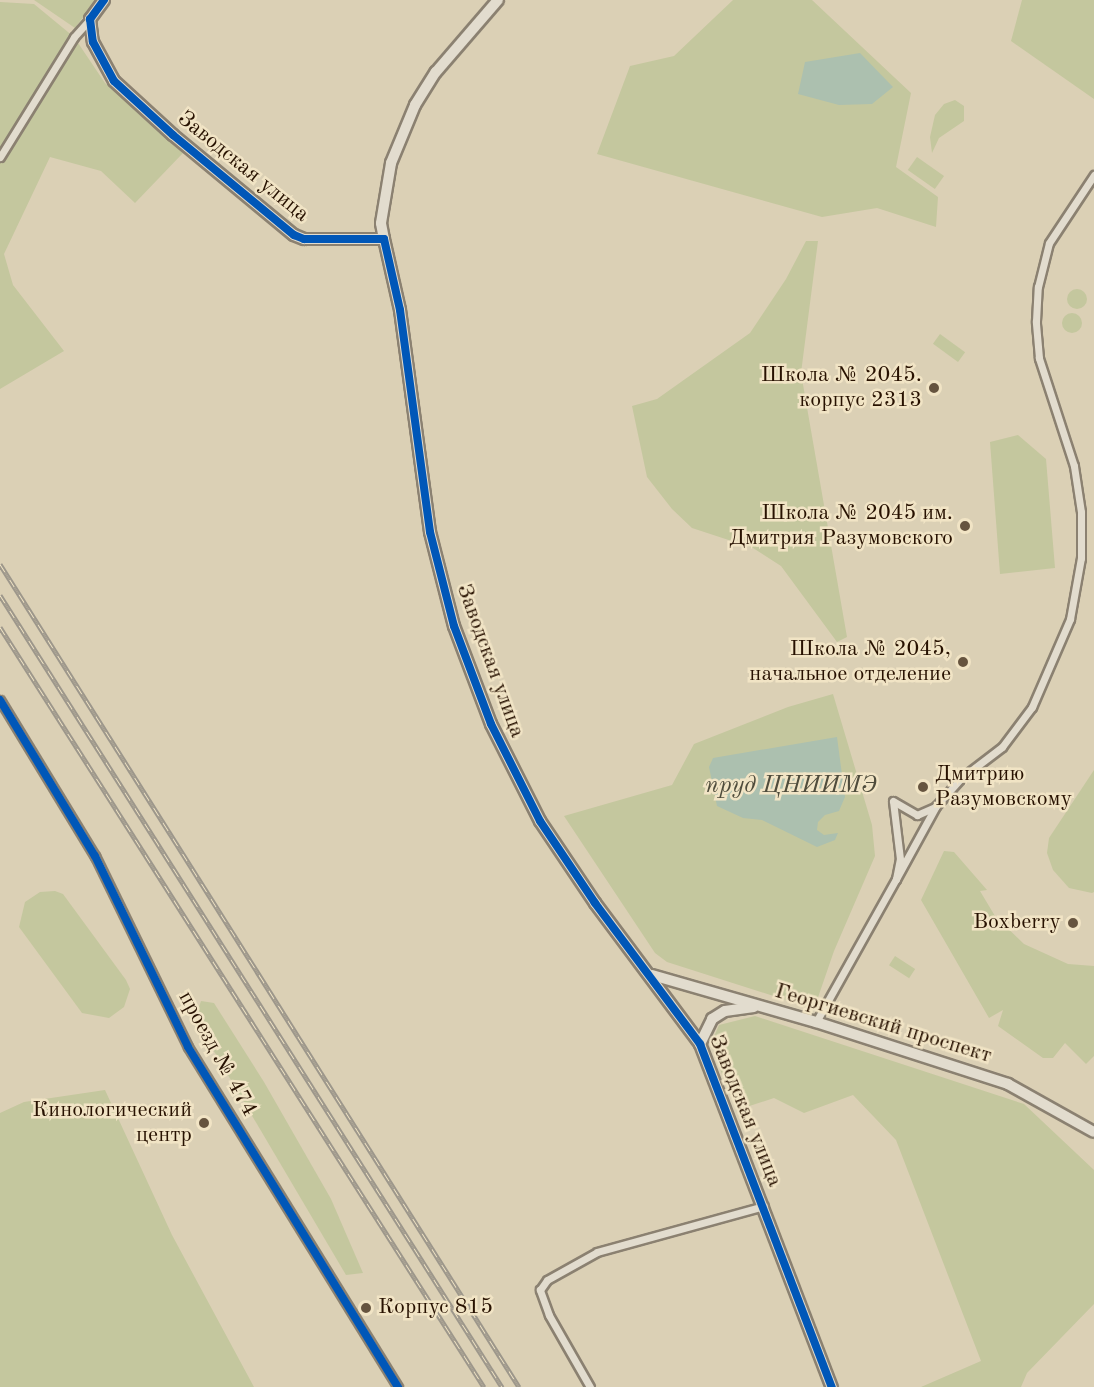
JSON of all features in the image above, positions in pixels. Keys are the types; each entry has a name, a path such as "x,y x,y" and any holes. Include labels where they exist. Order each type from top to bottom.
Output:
{"street":[{"path":"0,157 75,37 104,0"},
{"path":"384,239 381,223 391,163 415,105 436,72 498,0"},
{"name":"Заводская улица","path":"90,19 93,42 114,81 279,224 304,239 384,239 400,310 430,532 454,626 491,724 540,821 595,903 652,974 700,1044 832,1387"},
{"path":"816,1022 936,806 960,779 1002,747 1032,707 1070,619 1081,558 1082,512 1074,466 1040,358 1036,321 1038,287 1049,243 1094,175"},
{"name":"проезд № 474","path":"0,700 95,856 188,1047 398,1387"},
{"path":"896,879 900,859 893,801 917,815 936,806"},
{"name":"Георгиевский проспект","path":"652,974 816,1022 1008,1084 1094,1132"},
{"path":"700,1044 712,1019 725,1011 757,1006"},
{"path":"590,1387 549,1315 540,1290 547,1280 597,1252 764,1206"}],"green space":[{"path":"34,0 96,0 75,28"},
{"path":"733,0 812,0 911,93 896,167 938,197 936,227 877,208 822,217 597,154 630,66 674,56"},
{"path":"1022,0 1094,0 1094,99 1011,41"},
{"path":"0,2 34,4 74,37 105,83 183,153 135,203 101,171 50,157 4,254 13,285 64,351 0,389"},
{"path":"955,100 964,106 964,121 939,138 932,153 930,137 935,115 944,104"},
{"path":"917,157 944,176 935,189 908,170"},
{"path":"806,241 818,241 801,373 847,637 837,642 781,566 753,548 692,528 672,509 647,477 632,406 657,399 750,333 786,279"},
{"path":"1077,289 1084,292 1087,299 1084,306 1077,309 1070,306 1067,299 1070,292"},
{"path":"1072,313 1079,316 1082,323 1079,330 1072,333 1065,330 1062,323 1065,316"},
{"path":"940,334 965,352 958,362 933,344"},
{"path":"1018,435 1046,459 1055,568 1000,574 990,442"},
{"path":"833,694 872,825 875,856 834,951 814,1009 667,962 655,953 564,816 672,785 694,744 788,707"},
{"path":"1094,770 1094,892 1092,893 1069,888 1053,870 1047,853 1049,838"},
{"path":"944,851 954,852 987,890 980,891 995,916 1024,944 1068,964 1094,966 1094,1056 1086,1064 1065,1043 1053,1058 1043,1058 998,1026 1003,1010 989,1018 921,900"},
{"path":"55,891 63,894 126,980 130,989 124,1007 109,1018 82,1013 19,927 25,902 40,892"},
{"path":"895,956 915,969 909,978 889,965"},
{"path":"201,1001 214,1003 264,1082 331,1199 363,1273 346,1275 195,1019"},
{"path":"755,1016 1024,1104 1094,1170 1094,1304 1027,1373 1021,1387 921,1387 981,1361 896,1140 853,1095 804,1113 774,1098 737,1110 717,1062 713,1039 719,1025"},
{"path":"105,1090 172,1235 254,1387 0,1387 0,1113 24,1102"}],"water":[{"path":"860,53 893,87 872,104 839,105 798,94 805,62"},
{"name":"пруд ЦНИИМЭ","path":"837,737 845,797 839,811 825,815 818,822 817,830 824,835 838,833 835,840 817,847 762,820 743,818 717,806 709,767 713,758"}],"railway":[{"path":"0,564 519,1387"},
{"path":"0,595 502,1387"},
{"path":"0,627 484,1387"}],"cycle path":[{"path":"104,0 90,19 93,42 114,81 173,135 294,235 304,239 384,239 400,310 430,532 454,626 491,724 540,821 595,903 700,1044 832,1387"},
{"path":"0,700 95,856 188,1047 398,1387"}],"place":[{"name":"Школа № 2045. корпус 2313","path":"934,388"},
{"name":"Школа № 2045 им. Дмитрия Разумовского","path":"965,526"},
{"name":"Школа № 2045, начальное отделение","path":"963,662"},
{"name":"Дмитрию Разумовскому","path":"923,787"},
{"name":"Boxberry","path":"1073,923"},
{"name":"Кинологический центр","path":"204,1123"},
{"name":"Корпус 815","path":"366,1308"}]}
